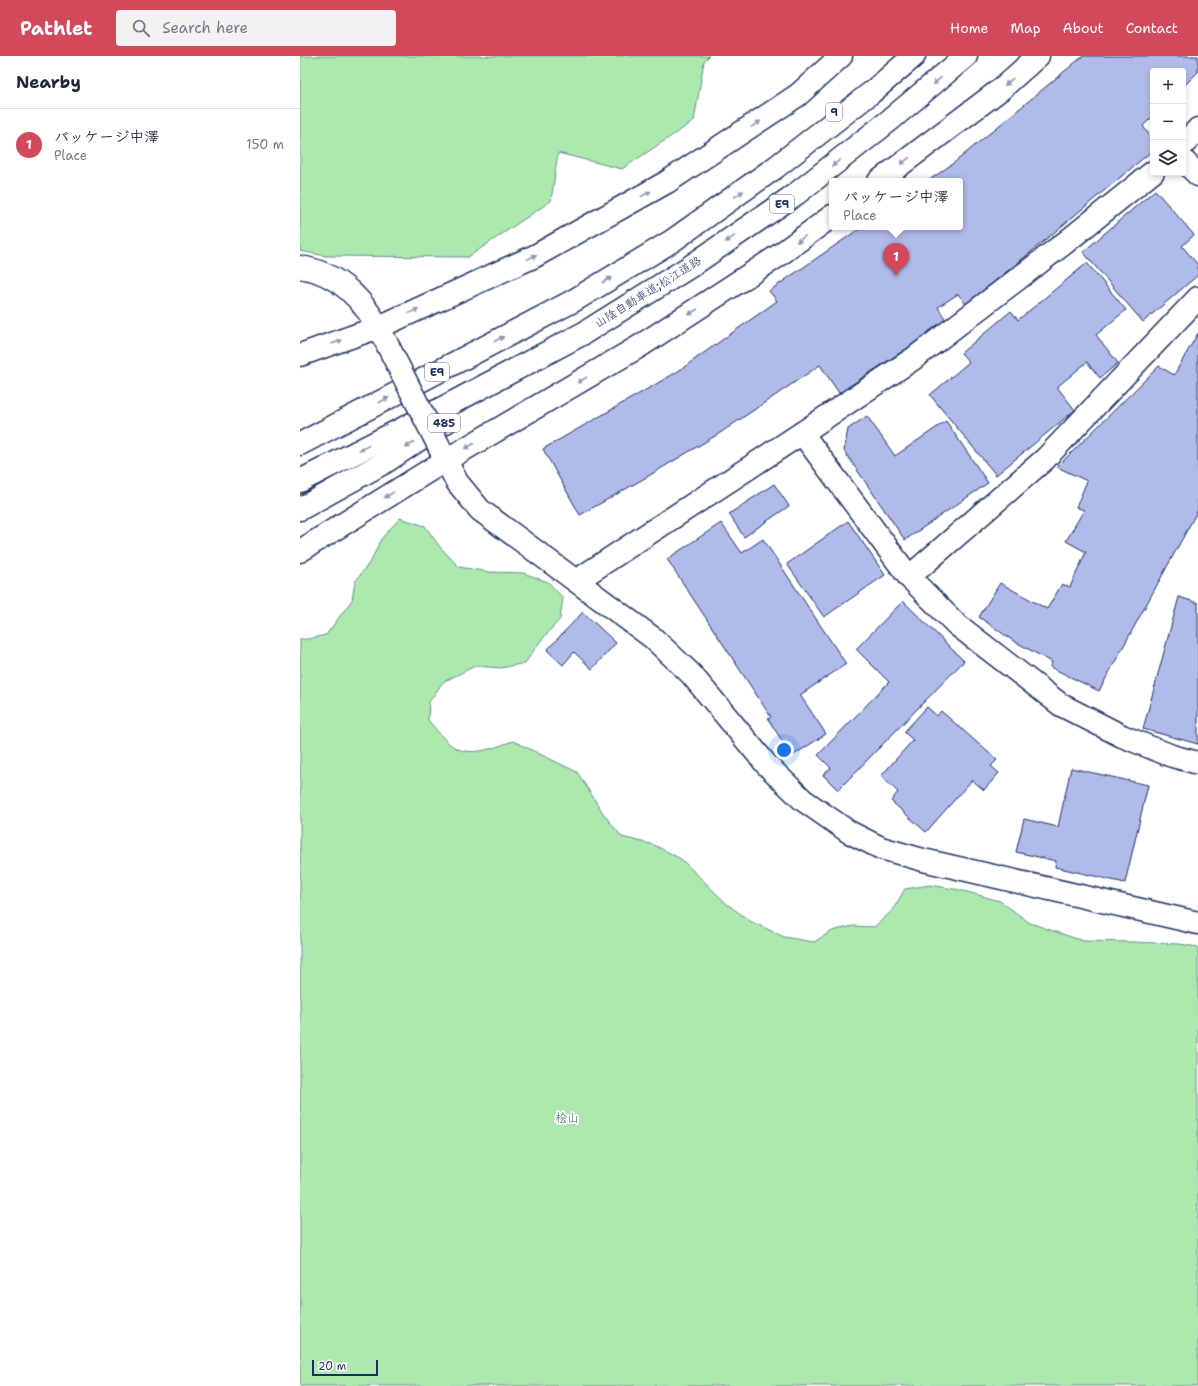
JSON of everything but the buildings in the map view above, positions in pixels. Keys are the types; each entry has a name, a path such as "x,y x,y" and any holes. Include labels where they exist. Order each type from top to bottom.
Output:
{"main road":[{"path":"300,355 383,336 535,256 668,182 798,95 841,56"},
{"name":"9","path":"776,167 893,56"},
{"name":"E9","path":"300,444 573,301 672,241 776,167 872,92 914,56"},
{"name":"山陰自動車道;松江道路","path":"300,481 439,410 584,332 691,266 796,194 890,120 966,56"},
{"path":"882,178 1001,89 1038,56"},
{"path":"1186,143 1198,130"},
{"path":"1186,163 1198,175"},
{"path":"576,581 802,434 913,359 1066,242 1150,174"},
{"path":"300,551 442,453 640,346 778,256 829,218"},
{"path":"300,267 327,276 346,287 362,302 383,336 457,482 480,510 653,638 691,674 766,764 803,800 849,832 880,848 923,860 1198,923"},
{"path":"910,577 1045,459 1198,298"},
{"name":"485","path":"300,509 384,462 584,332"},
{"path":"802,434 910,577 956,624 1061,705 1122,736 1172,756 1198,763"}],"green space":[{"path":"300,56 709,56 704,61 694,121 622,169 558,153 551,201 468,257 326,256 300,251"},
{"name":"桧山","path":"400,518 425,526 440,547 459,567 489,572 523,573 548,582 563,598 560,619 539,643 525,663 501,668 475,666 443,682 429,702 428,720 437,731 445,740 463,751 470,752 484,750 513,741 577,772 605,816 622,837 654,845 681,859 727,904 750,921 784,937 814,942 832,931 853,926 874,927 892,911 905,889 930,885 960,890 1000,901 1030,923 1083,941 1179,944 1198,947 1198,1386 300,1386 300,639 308,639 326,635 352,600 355,582 372,559 381,539"}],"place":[{"name":"パッケージ中澤","path":"896,276"}]}
